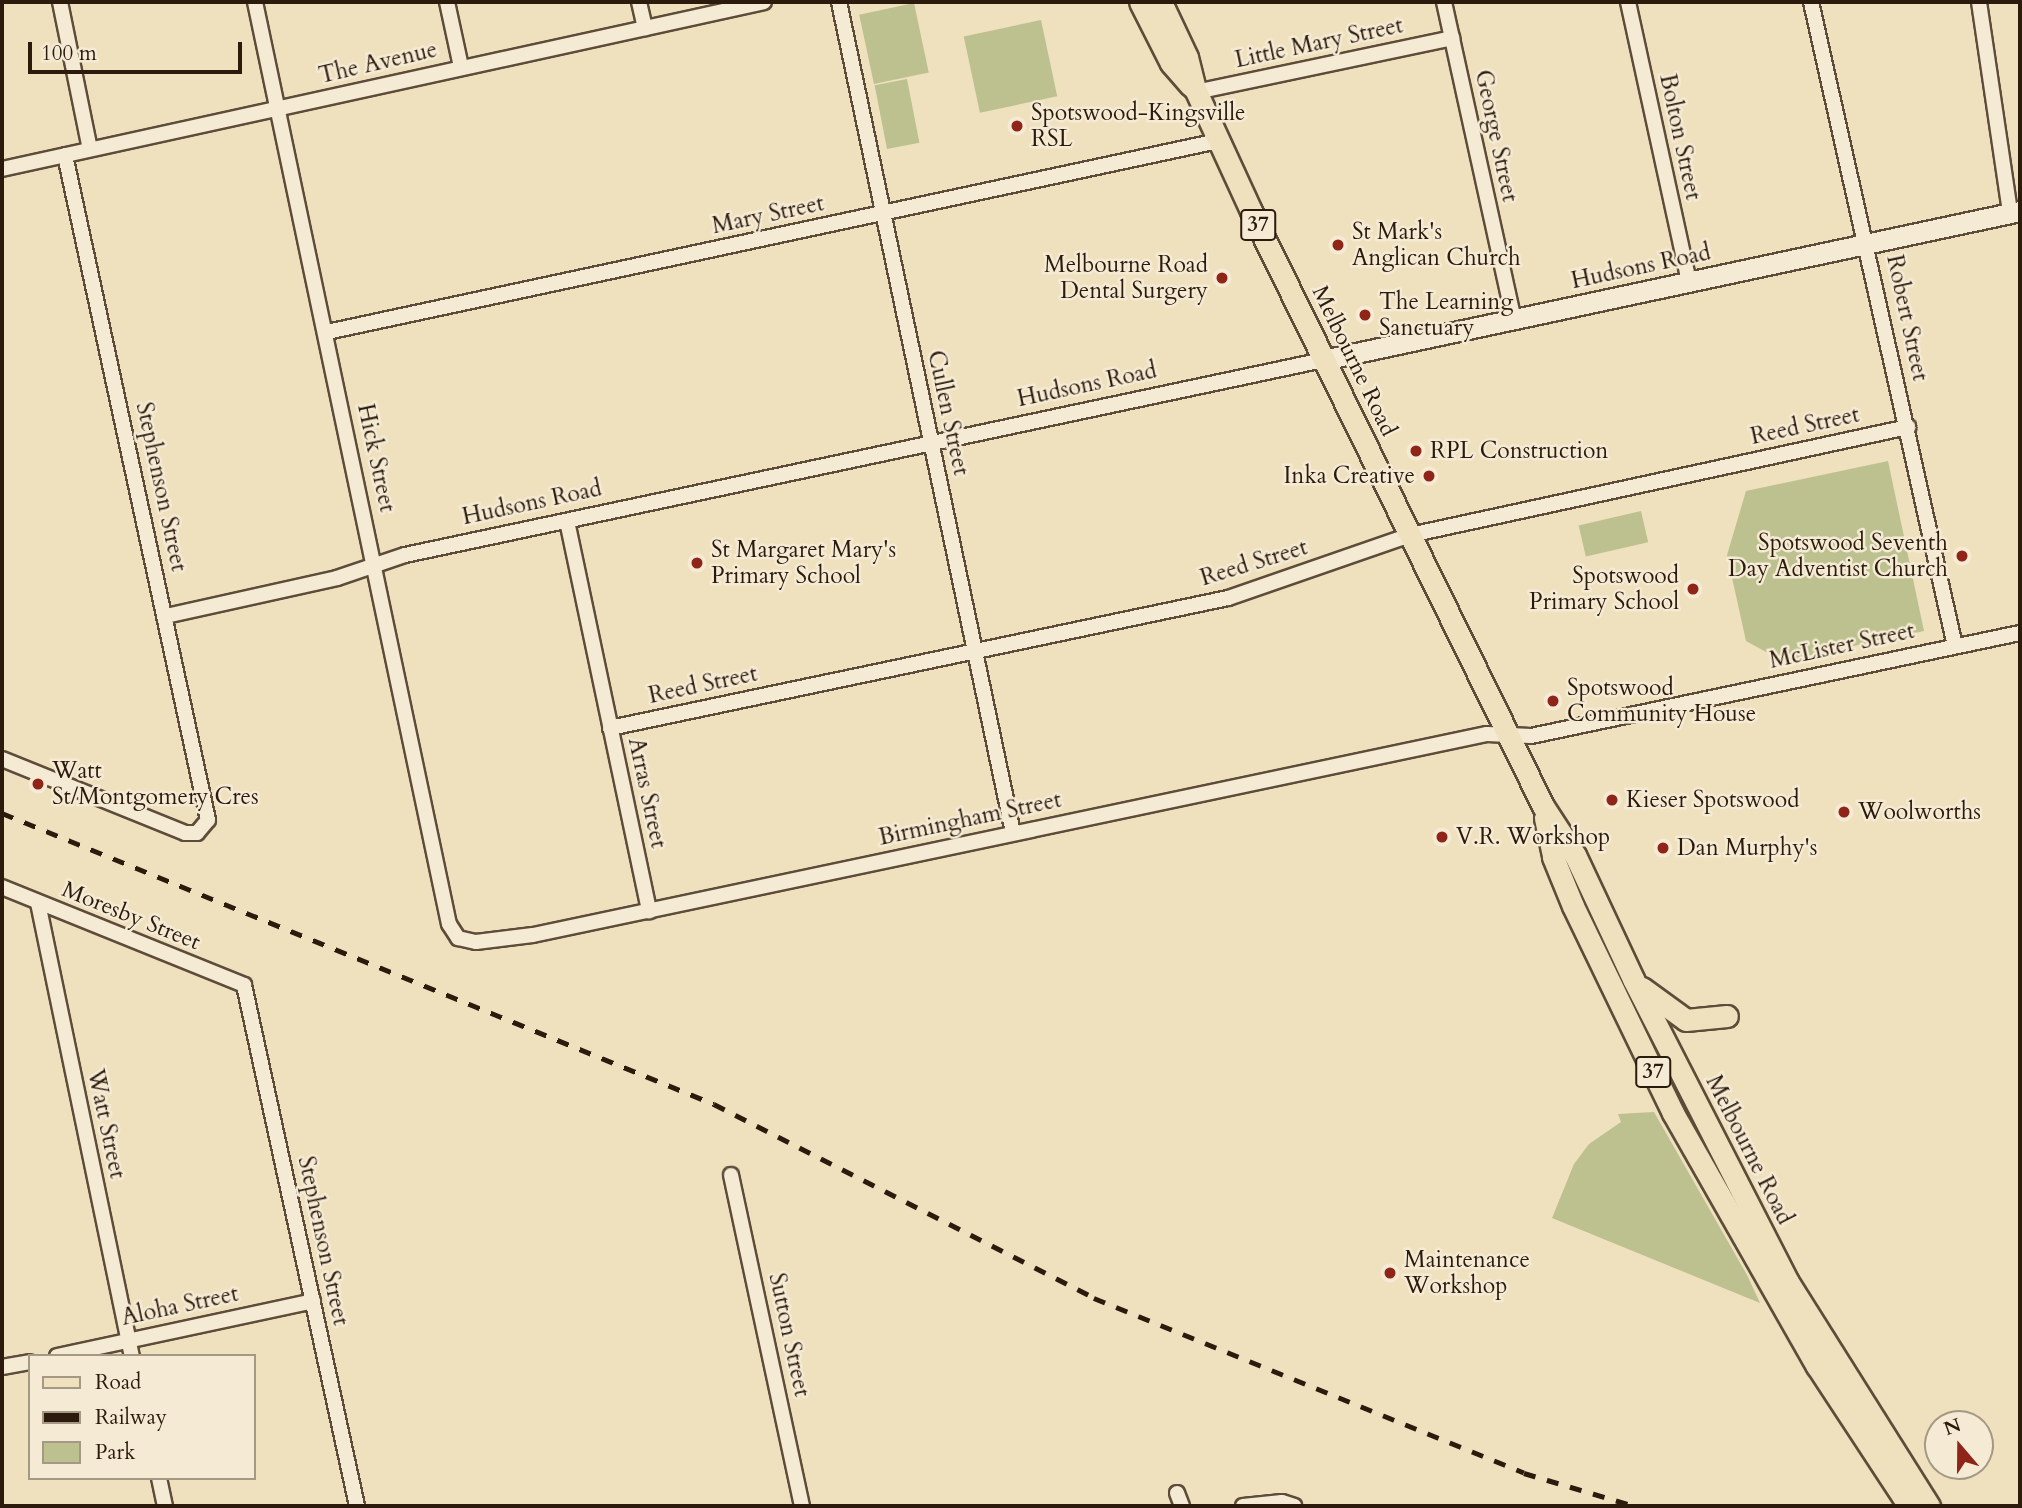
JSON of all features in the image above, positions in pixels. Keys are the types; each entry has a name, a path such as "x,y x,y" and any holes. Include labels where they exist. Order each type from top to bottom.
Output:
{"main road":[{"name":"Melbourne Road","path":"1140,2 1171,63 1195,91"},
{"name":"Melbourne Road","path":"1161,2 1186,57 1195,91 1218,141 1543,806 1575,855 1633,979 1788,1282 1929,1506"},
{"name":"Melbourne Road","path":"1543,806 1553,857 1573,906 1673,1113 1816,1366 1909,1506"},
{"path":"1633,979 1686,1020 1727,1016"}],"street":[{"path":"60,2 90,149"},
{"name":"Hick Street","path":"255,2 327,332 449,923"},
{"path":"447,2 461,67"},
{"path":"639,2 645,28"},
{"name":"The Avenue","path":"2,169 764,2"},
{"name":"Cullen Street","path":"839,2 1013,833"},
{"name":"George Street","path":"1444,2 1514,320"},
{"name":"Bolton Street","path":"1628,2 1689,282"},
{"name":"Robert Street","path":"1811,2 1860,226 1868,244 1955,646"},
{"path":"1979,2 2015,212"},
{"name":"Little Mary Street","path":"1195,91 1452,38"},
{"name":"Mary Street","path":"327,332 1218,141"},
{"name":"Stephenson Street","path":"2,757 185,833 202,829 208,812 65,155"},
{"name":"Hudsons Road","path":"166,616 337,578 375,565 567,521 2015,212"},
{"name":"Reed Street","path":"610,728 1228,597 1410,535 1908,427"},
{"name":"Arras Street","path":"567,521 649,911"},
{"name":"McLister Street","path":"1508,735 1531,736 2020,633"},
{"name":"Birmingham Street","path":"449,923 458,938 501,941 1486,734 1508,735"},
{"name":"Moresby Street","path":"2,887 244,985"},
{"name":"Watt Street","path":"38,902 132,1354"},
{"name":"Stephenson Street","path":"244,985 357,1506"},
{"name":"Sutton Street","path":"731,1175 802,1506"},
{"name":"Aloha Street","path":"66,1354 313,1301"},
{"path":"2,1367 28,1362"},
{"path":"159,1480 165,1506"},
{"path":"1242,1506 1282,1502 1294,1506"}],"green space":[{"path":"914,3 929,72 874,84 859,15"},
{"path":"1041,20 1057,96 980,113 964,36"},
{"path":"907,79 919,143 887,149 875,85"},
{"path":"1888,461 1924,631 1783,661 1746,641 1727,555 1746,491"},
{"path":"1641,511 1648,542 1586,557 1579,525"},
{"path":"1654,1112 1747,1275 1760,1303 1552,1218 1574,1164 1589,1144 1621,1122 1618,1114"}],"railway":[{"path":"2,813 714,1104 1094,1298 1524,1473 1635,1506"}],"place":[{"name":"Spotswood-Kingsville RSL","path":"1017,126"},
{"name":"St Mark's Anglican Church","path":"1338,245"},
{"name":"Melbourne Road Dental Surgery","path":"1222,278"},
{"name":"The Learning Sanctuary","path":"1365,315"},
{"name":"RPL Construction","path":"1416,451"},
{"name":"Inka Creative","path":"1429,476"},
{"name":"Spotswood Seventh Day Adventist Church","path":"1962,556"},
{"name":"St Margaret Mary's Primary School","path":"697,563"},
{"name":"Spotswood Primary School","path":"1693,589"},
{"name":"Spotswood Community House","path":"1553,701"},
{"name":"Watt St/Montgomery Cres","path":"38,784"},
{"name":"Kieser Spotswood","path":"1612,800"},
{"name":"Woolworths","path":"1844,812"},
{"name":"V.R. Workshop","path":"1442,837"},
{"name":"Dan Murphy's","path":"1663,848"},
{"name":"Maintenance Workshop","path":"1390,1273"}]}
